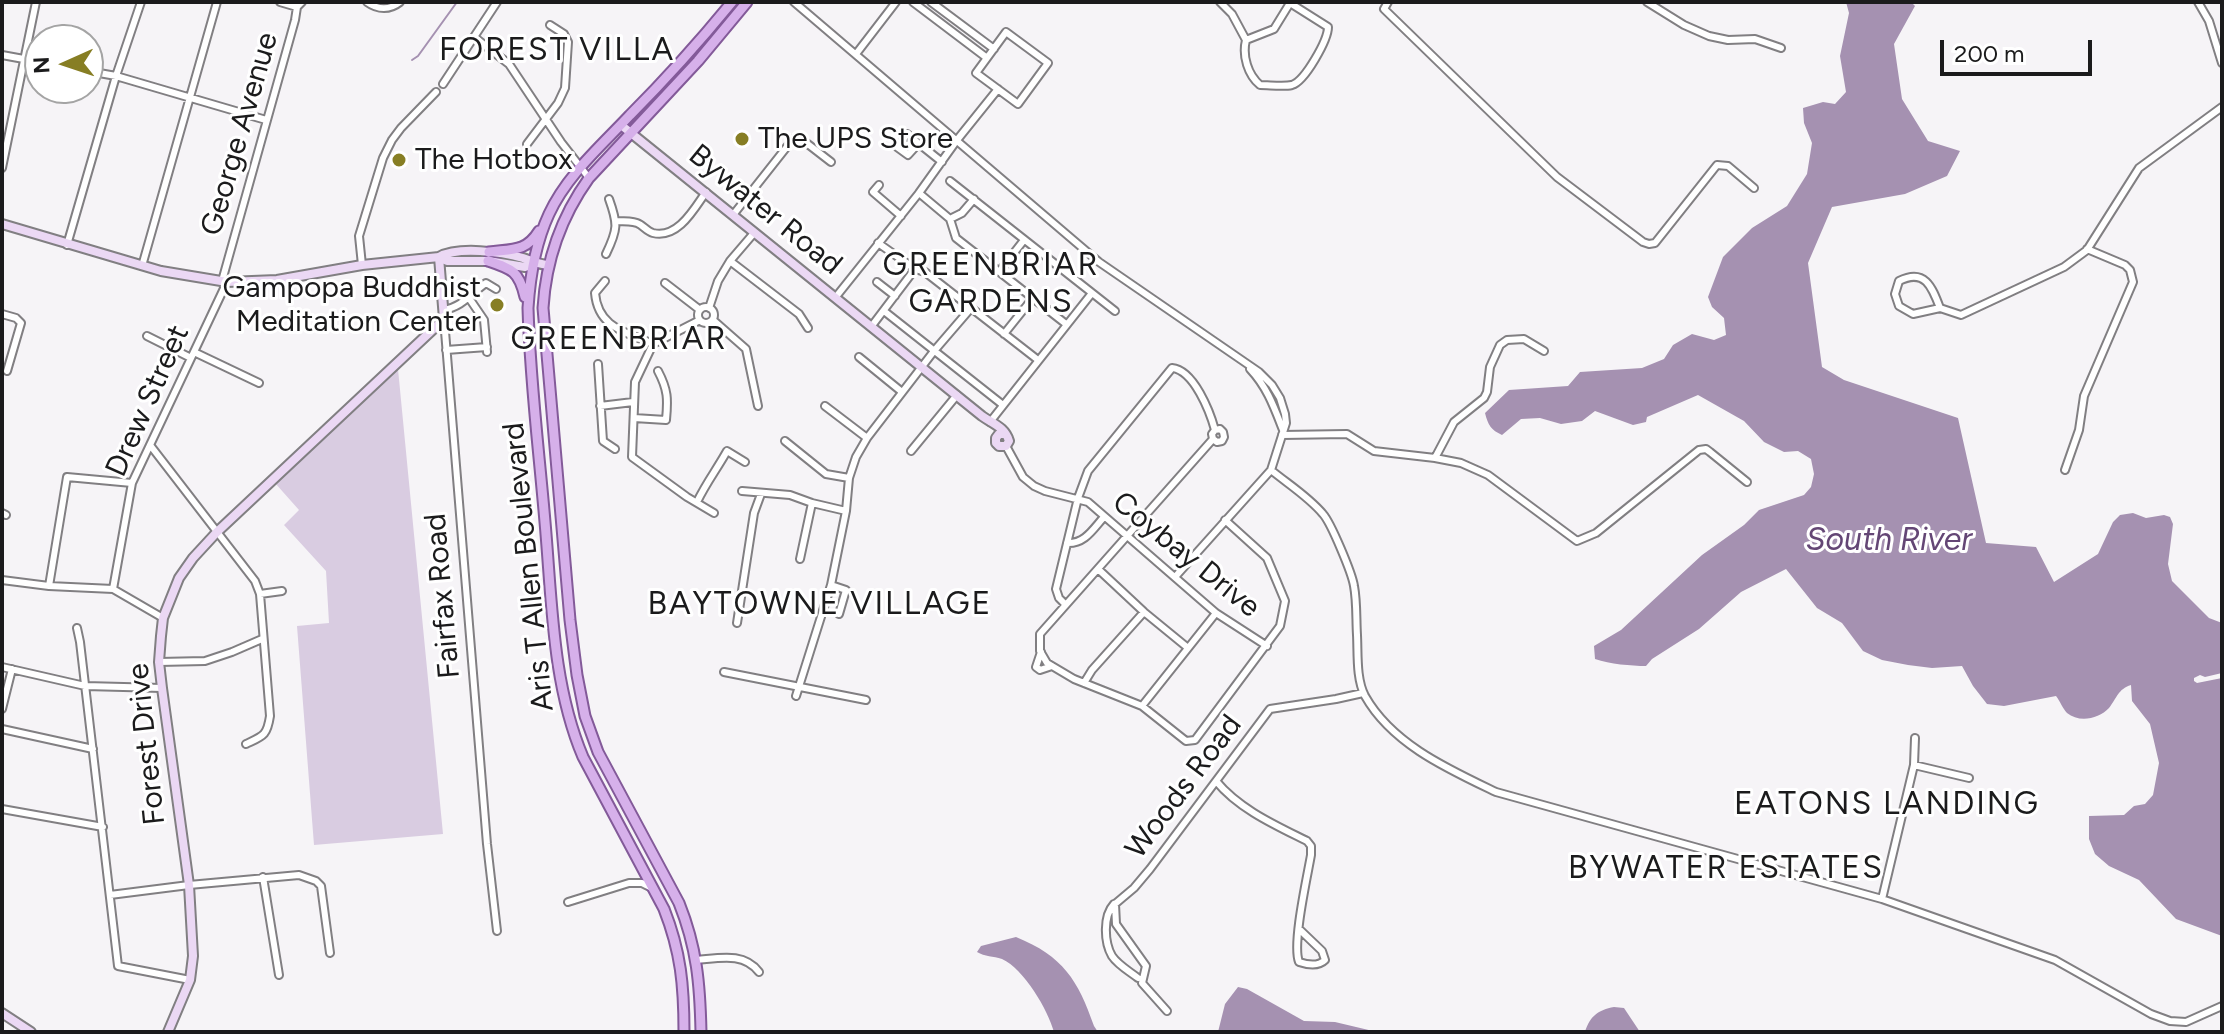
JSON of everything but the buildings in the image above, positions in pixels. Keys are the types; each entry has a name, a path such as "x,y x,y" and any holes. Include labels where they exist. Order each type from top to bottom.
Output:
{"main road":[{"path":"488,256 526,246 535,238 581,166 653,92 732,2"},
{"path":"548,265 562,223 589,178 698,61 747,2"},
{"path":"653,92 661,100"},
{"path":"534,264 549,214"},
{"path":"488,256 515,272 521,281 528,308"},
{"name":"Aris T Allen Boulevard","path":"534,264 528,308 554,622 565,701 575,740 671,929 681,965 684,1032"},
{"name":"Aris T Allen Boulevard","path":"548,265 544,327 571,635 581,697 598,752 687,923 697,960 701,1032"}],"street":[{"path":"31,24 36,2"},
{"path":"67,245 141,2"},
{"path":"142,266 217,2"},
{"path":"280,2 297,4"},
{"path":"367,2 379,8 399,3"},
{"path":"443,84 497,2"},
{"path":"794,2 1099,262 1242,360 1266,389 1274,403 1282,433 1271,470 1175,577"},
{"path":"856,54 896,2"},
{"path":"913,2 987,58"},
{"path":"931,2 994,49"},
{"path":"1220,2 1232,14 1246,40 1244,48 1251,78 1260,85 1291,85 1298,82 1328,35 1328,27 1290,3 1274,29 1246,40"},
{"path":"1388,2 1384,9 1557,177 1643,242 1655,243 1717,165 1728,166 1754,188"},
{"path":"1647,2 1709,36 1728,40 1760,40 1781,48"},
{"path":"2198,2 2209,21 2222,63"},
{"name":"George Avenue","path":"224,281 297,4"},
{"path":"527,144 563,96 568,47 564,34 550,25"},
{"path":"1006,32 1048,63 1018,104 976,73 994,49 1006,32"},
{"path":"474,37 509,64 589,178"},
{"path":"2,55 24,59 2,168"},
{"path":"104,74 266,120"},
{"path":"835,298 998,89"},
{"path":"362,265 359,236 383,158 401,128 436,92"},
{"path":"1940,308 1933,288 1926,281 1908,276 1899,281 1895,294 1899,306 1913,314 1940,308 1961,315 2064,267 2087,249 2139,168 2222,107"},
{"name":"Bywater Road","path":"621,125 990,422 1000,426 1002,434 1009,441 1006,446"},
{"path":"733,215 793,139 800,138 831,162"},
{"path":"918,144 942,162"},
{"path":"950,181 1115,311"},
{"path":"879,185 873,192 901,216"},
{"path":"617,221 636,223 656,234 669,232 688,217 706,192"},
{"path":"919,193 950,219 956,238 1066,324"},
{"path":"606,254 617,221 609,199"},
{"path":"950,219 962,213 974,199"},
{"path":"2,224 142,266 188,277 224,281 277,280 362,265 439,257 447,261 488,256 525,267 548,265"},
{"path":"709,308 718,281 730,261 754,233"},
{"path":"999,272 1024,240"},
{"path":"878,243 915,269 925,272 1038,360"},
{"path":"2065,470 2079,430 2084,396 2133,282 2125,265 2087,249"},
{"name":"Fairfax Road","path":"439,257 487,844 497,931"},
{"path":"730,261 799,314 808,328"},
{"path":"871,327 915,269"},
{"name":"Drew Street","path":"113,589 132,483 193,355 224,281"},
{"path":"605,281 595,293 600,314 609,324 653,344"},
{"path":"877,282 895,296"},
{"path":"443,315 486,283 496,289"},
{"path":"665,283 700,310"},
{"path":"990,422 1092,293"},
{"path":"446,350 487,350 484,320 469,298"},
{"path":"1004,334 1032,299"},
{"path":"700,310 709,308"},
{"path":"709,308 713,312 713,320 746,349 758,406"},
{"path":"796,696 831,585 846,511 849,478 856,457 902,392 971,308"},
{"path":"700,310 700,320 706,323 713,320"},
{"path":"884,311 1003,405"},
{"path":"2,314 21,323 7,371"},
{"name":"Forest Drive","path":"168,1032 190,980 193,956 189,885 159,662 163,618 170,597 193,558 217,532 443,315"},
{"path":"700,320 653,344 635,382 632,457 714,513"},
{"path":"147,336 259,383"},
{"path":"1435,458 1454,422 1484,398 1490,367 1500,345 1507,340 1524,339 1544,351"},
{"path":"859,357 902,392"},
{"path":"598,364 603,441 615,449"},
{"path":"1065,604 1056,589 1078,498 1088,471 1172,368 1179,368 1187,374 1209,411 1215,430 1213,439 1040,634 1041,652 1047,663 1084,683 1142,706 1178,737 1186,741 1195,740 1280,626 1285,601 1267,558 1225,520"},
{"path":"634,418 666,420 668,399 658,371"},
{"path":"911,451 957,395"},
{"path":"600,406 633,402"},
{"path":"825,406 867,438"},
{"path":"1213,439 1217,442 1224,437 1220,429 1215,430"},
{"path":"1282,433 1347,434 1374,451 1461,463 1488,475 1577,541 1596,533 1699,450 1706,449 1747,482"},
{"path":"785,441 826,474 849,478"},
{"path":"150,445 255,581 260,594 270,716 268,728 262,737 246,744"},
{"path":"1006,446 1023,477 1034,486 1078,498"},
{"path":"697,502 727,451 745,462"},
{"path":"1271,470 1326,517 1354,585 1363,693 1376,712 1426,756 1496,792 1882,899 2055,960 2151,1014 2170,1021 2186,1022 2222,1006"},
{"path":"49,586 67,477 132,483"},
{"path":"742,491 790,495 846,511"},
{"path":"737,623 754,513 761,494"},
{"name":"Coybay Drive","path":"1078,498 1088,502 1216,613 1267,646"},
{"path":"800,559 812,503"},
{"path":"1067,543 1084,540 1104,517"},
{"path":"1098,569 1188,648"},
{"path":"2,580 113,589 163,618"},
{"path":"831,585 846,590 839,614"},
{"path":"260,594 282,591"},
{"path":"1084,683 1144,612"},
{"path":"1142,706 1216,613"},
{"path":"77,628 118,966 190,980"},
{"path":"159,662 205,661 262,639"},
{"path":"2,667 85,686 162,688"},
{"path":"2,709 12,669"},
{"path":"724,672 866,700"},
{"name":"Woods Road","path":"1115,904 1150,869 1270,709 1363,693"},
{"path":"2,729 93,749"},
{"path":"1882,899 1914,765 1915,738"},
{"path":"1914,765 1969,778"},
{"path":"1216,781 1226,793 1253,812 1311,846 1299,929 1296,954 1299,962 1322,963 1325,960 1322,951 1299,929"},
{"path":"2,809 103,827"},
{"path":"629,883 638,876 639,862"},
{"path":"110,895 299,875 321,886 330,953"},
{"path":"263,877 279,975"},
{"path":"568,902 629,883 642,883 653,889"},
{"path":"1115,904 1116,924 1146,966 1142,983 1167,1011"},
{"path":"1115,904 1107,915 1110,950 1113,957 1138,978"},
{"path":"697,960 740,958 754,965 759,972"},
{"path":"2,1013 31,1032"}],"shaded area":[{"path":"398,369 443,834 314,845 297,626 329,623 326,571 284,525 299,510 275,483"}],"water":[{"name":"South River","path":"1846,2 1911,2 1915,6 1894,44 1902,99 1928,141 1960,151 1947,176 1905,194 1832,207 1808,263 1822,367 1844,380 1958,418 1986,543 2036,547 2054,582 2098,554 2113,522 2120,515 2133,513 2146,518 2170,517 2173,524 2168,564 2172,581 2209,618 2222,623 2222,673 2205,677 2200,675 2194,681 2222,678 2222,936 2176,919 2139,880 2109,866 2095,854 2089,839 2089,816 2124,815 2134,806 2145,804 2153,795 2159,763 2150,724 2132,701 2131,685 2120,691 2105,712 2089,718 2077,718 2067,713 2056,696 2004,706 1987,704 1962,666 1932,668 1908,665 1882,660 1863,651 1842,623 1817,608 1786,569 1741,592 1699,629 1646,666 1595,659 1594,646 1621,630 1702,555 1744,525 1759,510 1804,495 1811,487 1814,474 1811,459 1798,451 1784,452 1764,442 1744,421 1698,395 1647,417 1646,422 1633,425 1595,411 1582,421 1561,424 1540,418 1521,419 1502,435 1487,421 1485,413 1509,390 1568,386 1580,372 1642,368 1664,359 1673,345 1692,334 1714,340 1726,335 1724,318 1712,307 1708,297 1723,257 1752,228 1787,206 1807,174 1812,143 1804,123 1803,108 1823,102 1835,104 1846,92 1840,56 1849,13"},
{"path":"1016,937 1046,952 1067,971 1082,995 1098,1032 1054,1032 1041,1002 1019,972 1002,959 977,952 981,946"},
{"path":"1238,987 1304,1021 1335,1022 1377,1032 1218,1032 1225,1004"},
{"path":"1614,1007 1624,1008 1640,1032 1585,1032 1595,1015"}],"waterway":[{"path":"412,60 457,2"}],"place":[{"name":"The UPS Store","path":"742,139"},
{"name":"The Hotbox","path":"399,160"},
{"name":"Gampopa Buddhist Meditation Center","path":"497,305"}],"district":[{"name":"FOREST VILLA","path":"557,51"},
{"name":"GREENBRIAR GARDENS","path":"991,284"},
{"name":"GREENBRIAR","path":"619,340"},
{"name":"BAYTOWNE VILLAGE","path":"820,605"},
{"name":"EATONS LANDING","path":"1887,805"},
{"name":"BYWATER ESTATES","path":"1726,869"}]}
